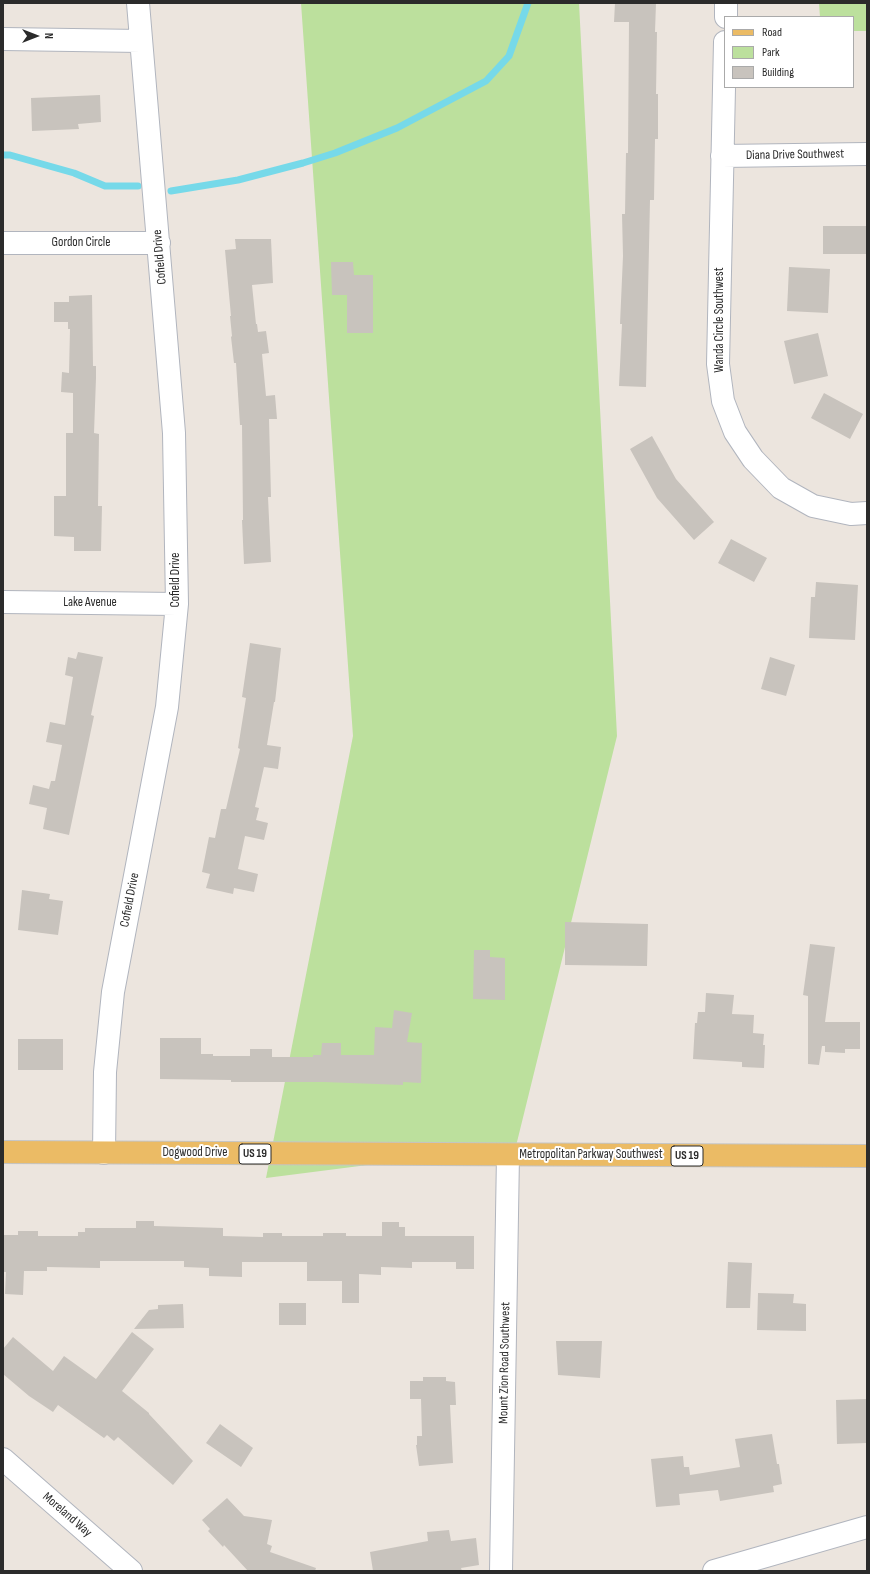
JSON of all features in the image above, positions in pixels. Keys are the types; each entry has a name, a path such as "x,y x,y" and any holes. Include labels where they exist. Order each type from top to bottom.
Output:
{"main road":[{"name":"Dogwood Drive","path":"3,1152 508,1155"},
{"name":"Metropolitan Parkway Southwest","path":"508,1155 867,1156"}],"street":[{"name":"Cofield Drive","path":"104,1153 105,1072 113,992 167,707 177,604 174,433 138,3"},
{"path":"726,3 726,16"},
{"path":"3,39 141,41"},
{"name":"Wanda Circle Southwest","path":"724,80 718,364 723,401 735,432 753,459 781,488 813,506 851,514 867,513"},
{"name":"Diana Drive Southwest","path":"722,156 867,154"},
{"name":"Gordon Circle","path":"3,243 159,243"},
{"name":"Lake Avenue","path":"3,602 177,604"},
{"name":"Mount Zion Road Southwest","path":"501,1571 508,1155"},
{"name":"Moreland Way","path":"3,1459 132,1571"},
{"path":"714,1571 867,1527"}],"green space":[{"path":"301,3 579,3 617,736 516,1146 266,1178 353,736"},
{"path":"819,3 867,3 867,31 854,31 854,16 820,16"}],"building":[{"path":"615,3 656,3 655,32 657,32 656,94 658,94 658,139 655,139 654,200 650,200 646,387 619,386 622,324 620,324 623,256 622,214 625,214 626,153 628,153 629,22 614,22"},
{"path":"100,95 101,122 78,124 79,129 32,131 31,98"},
{"path":"823,226 866,226 866,254 823,254"},
{"path":"235,239 271,239 273,283 252,285 258,332 266,331 269,353 262,354 266,396 275,395 277,419 269,419 271,497 268,497 271,562 244,564 242,520 242,425 240,425 236,363 234,363 231,337 231,316 225,250 236,249"},
{"path":"331,262 353,262 354,275 373,275 373,333 347,333 347,295 332,295"},
{"path":"789,267 830,269 828,313 787,311"},
{"path":"92,295 93,366 96,366 94,433 99,434 98,506 102,506 101,551 74,551 74,537 54,536 54,496 66,496 66,433 73,433 73,393 61,392 62,372 69,373 70,329 68,329 68,322 54,322 54,302 69,302 69,296"},
{"path":"818,333 828,376 794,384 784,341"},
{"path":"824,393 863,414 850,439 811,418"},
{"path":"652,436 676,479 714,522 694,540 657,498 630,449"},
{"path":"731,539 767,558 754,582 718,563"},
{"path":"816,582 858,585 855,640 809,638 811,597 815,597"},
{"path":"250,643 281,648 275,702 267,745 281,747 278,769 264,767 255,807 259,808 256,820 268,823 264,840 245,836 238,869 258,874 254,892 234,888 233,894 206,888 210,874 202,872 209,837 215,838 221,809 226,809 240,749 238,748 246,698 242,697"},
{"path":"78,652 103,657 91,715 94,716 69,835 43,829 47,808 29,804 33,785 49,789 51,781 55,781 62,745 46,742 50,722 65,725 73,677 65,675 68,657 76,659"},
{"path":"770,657 795,665 786,696 761,689"},
{"path":"22,890 50,894 49,899 63,901 58,935 18,930"},
{"path":"565,922 648,924 647,966 565,965"},
{"path":"810,944 835,947 825,1022 860,1022 860,1049 845,1049 845,1053 825,1052 825,1046 822,1046 819,1065 808,1064 808,996 803,995"},
{"path":"474,950 490,950 490,957 505,958 505,1000 473,999"},
{"path":"706,993 734,995 732,1014 754,1015 753,1033 764,1034 764,1068 742,1067 742,1062 693,1059 695,1023 697,1023 698,1012 705,1012"},
{"path":"394,1010 412,1013 407,1042 422,1043 421,1083 403,1082 403,1085 324,1082 231,1082 231,1080 160,1079 160,1038 201,1038 201,1054 213,1054 213,1056 250,1056 250,1049 272,1049 272,1057 313,1057 313,1055 321,1055 322,1043 341,1043 341,1055 374,1055 375,1027 392,1028"},
{"path":"18,1039 63,1039 63,1070 18,1070"},
{"path":"136,1221 154,1221 154,1226 223,1228 223,1236 263,1237 263,1233 282,1233 282,1236 323,1236 323,1233 346,1233 346,1236 382,1236 382,1222 399,1222 399,1227 405,1227 405,1236 474,1236 474,1269 456,1269 456,1262 412,1262 412,1268 381,1267 381,1275 359,1274 359,1303 342,1303 342,1281 307,1281 307,1262 242,1262 242,1277 209,1276 209,1268 184,1267 184,1261 100,1261 100,1268 47,1267 47,1271 24,1271 23,1295 5,1294 6,1272 3,1272 3,1235 18,1235 18,1231 38,1231 38,1236 78,1236 78,1232 85,1232 85,1228 136,1228"},
{"path":"728,1262 752,1263 750,1308 726,1308"},
{"path":"758,1293 794,1294 793,1303 806,1304 806,1331 757,1330"},
{"path":"279,1303 306,1303 306,1325 279,1325"},
{"path":"183,1304 184,1328 134,1329 149,1310 158,1309 158,1305"},
{"path":"132,1332 154,1349 122,1391 149,1413 193,1461 173,1485 118,1437 114,1441 107,1435 104,1438 58,1405 53,1412 29,1396 3,1374 3,1349 13,1337 53,1371 64,1356 96,1379"},
{"path":"556,1341 602,1341 600,1378 558,1375"},
{"path":"423,1377 446,1377 446,1381 455,1382 456,1405 450,1405 453,1463 419,1466 416,1445 417,1436 422,1436 421,1399 410,1399 410,1381 423,1381"},
{"path":"867,1399 867,1443 837,1444 836,1400"},
{"path":"220,1424 253,1448 241,1467 206,1443"},
{"path":"772,1434 782,1484 773,1486 774,1492 720,1501 718,1490 679,1494 680,1505 656,1507 651,1459 683,1456 684,1467 689,1467 690,1475 740,1467 735,1439"},
{"path":"227,1498 244,1516 272,1520 267,1544 272,1546 270,1552 316,1568 315,1571 248,1571 224,1545 223,1547 208,1531 210,1529 202,1520"},
{"path":"449,1530 451,1541 476,1538 479,1565 461,1568 462,1571 373,1571 370,1552 428,1541 427,1532"}],"waterway":[{"path":"171,191 238,180 303,163 335,153 397,128 486,81 509,56 528,3"},
{"path":"3,155 10,155 74,173 105,186 138,186"}]}
